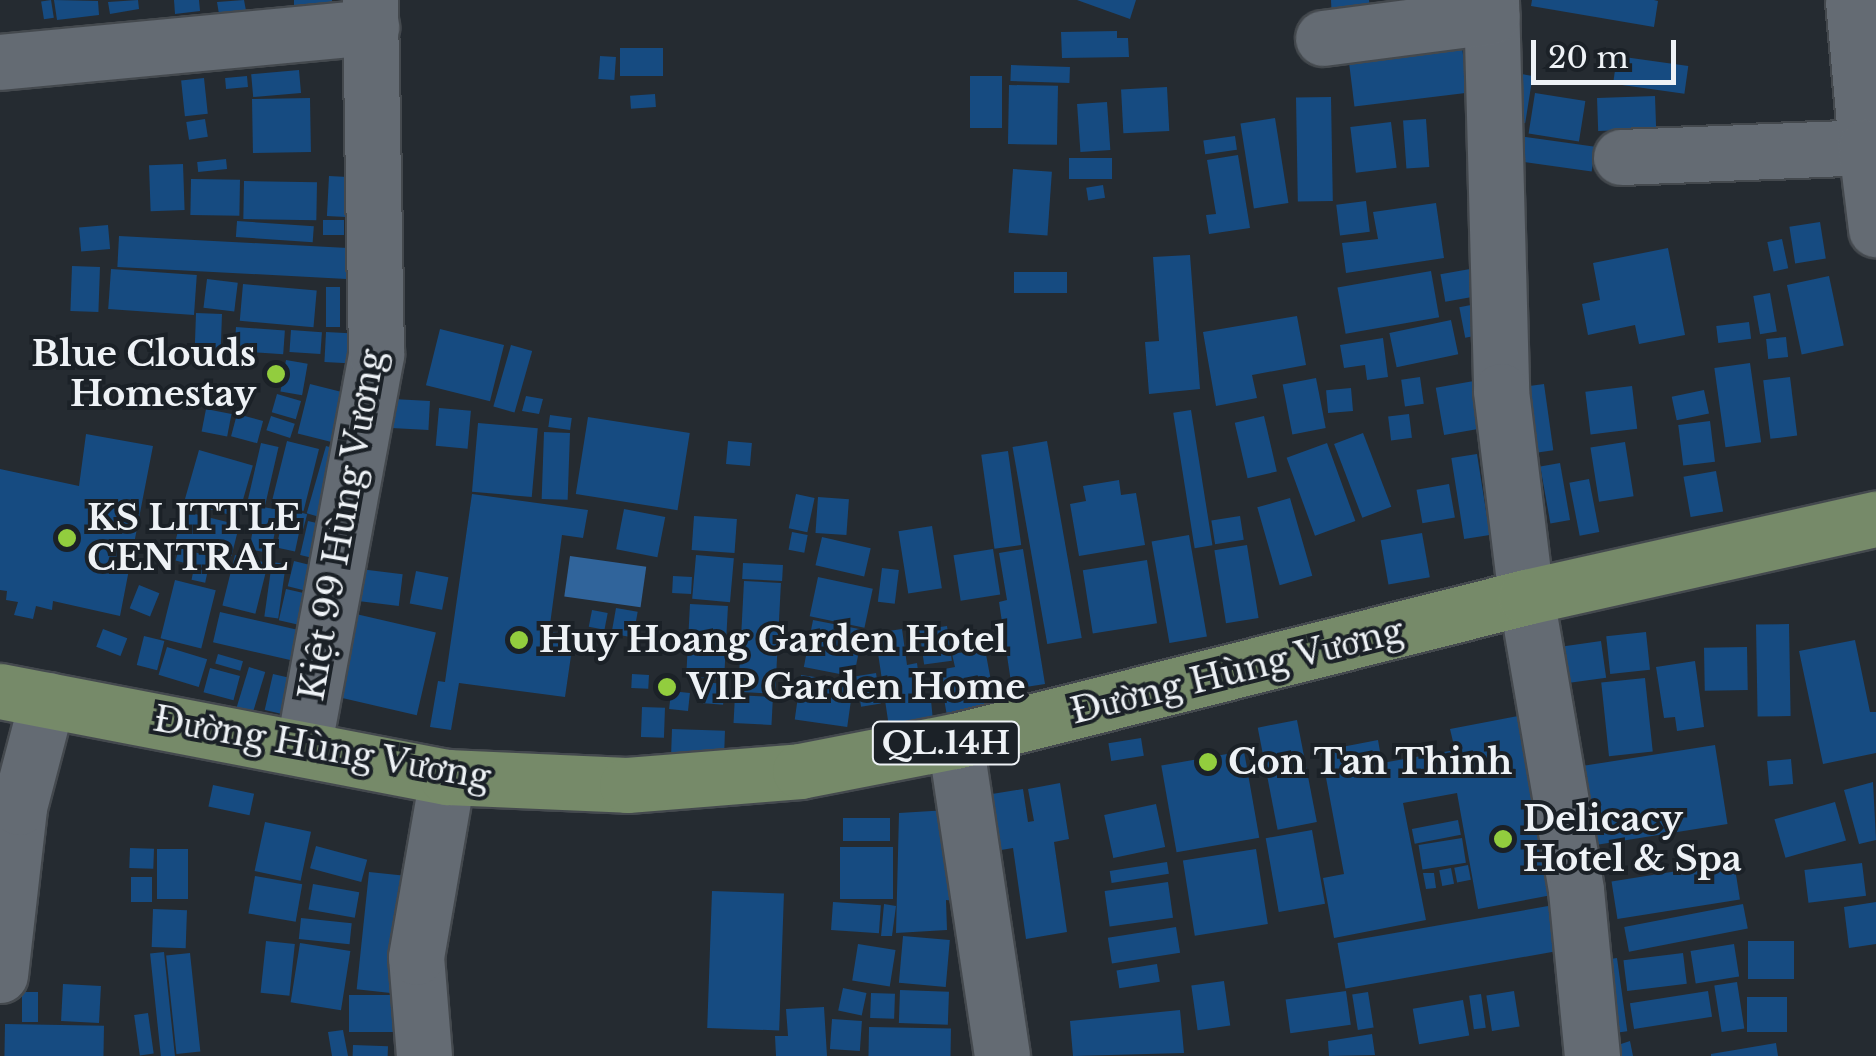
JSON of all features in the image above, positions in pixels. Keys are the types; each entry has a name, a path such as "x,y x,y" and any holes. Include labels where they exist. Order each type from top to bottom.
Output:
{"main road":[{"name":"Đường Hùng Vương","path":"24,695 446,777 627,785 800,772 954,741 1526,597 1876,519"}],"street":[{"path":"1853,0 1876,228"},
{"path":"1323,38 1492,8 1501,391 1526,597 1576,890 1592,1056"},
{"path":"0,62 370,14"},
{"name":"Kiệt 99 Hùng Vương","path":"303,750 376,354 370,14"},
{"path":"1621,157 1866,146"},
{"path":"0,975 19,806 24,695"},
{"path":"954,741 1002,1056"},
{"path":"424,1056 416,956 446,777"}],"water":[{"path":"570,556 646,567 641,607 564,597"}],"building":[{"path":"51,0 54,18 44,19 41,2"},
{"path":"54,0 98,1 99,15 57,20"},
{"path":"138,0 139,9 110,14 108,2"},
{"path":"174,0 199,0 200,11 175,14"},
{"path":"244,0 247,16 220,20 217,2"},
{"path":"294,0 332,0 332,4 294,7"},
{"path":"1077,0 1136,0 1130,19"},
{"path":"1331,0 1369,0 1371,19 1332,22"},
{"path":"1532,0 1658,1 1654,27 1531,6"},
{"path":"1117,31 1117,38 1128,38 1129,57 1062,58 1061,32"},
{"path":"1462,47 1468,93 1354,107 1349,61"},
{"path":"620,48 663,48 663,76 620,76"},
{"path":"600,56 616,57 614,80 598,79"},
{"path":"1617,56 1688,66 1684,94 1613,84"},
{"path":"1011,65 1070,67 1069,83 1010,81"},
{"path":"299,70 301,93 253,97 251,74"},
{"path":"1508,72 1533,76 1525,123 1500,119"},
{"path":"247,76 248,87 226,89 225,78"},
{"path":"970,76 1002,76 1002,128 970,128"},
{"path":"204,78 208,114 185,116 181,80"},
{"path":"1009,85 1058,86 1057,145 1008,144"},
{"path":"1167,87 1169,131 1123,133 1121,89"},
{"path":"1535,93 1585,101 1579,141 1529,133"},
{"path":"655,94 656,107 631,109 630,96"},
{"path":"1655,96 1656,129 1598,131 1597,98"},
{"path":"1331,97 1333,201 1298,202 1296,98"},
{"path":"310,98 311,152 253,153 252,99"},
{"path":"1107,102 1110,150 1080,152 1077,104"},
{"path":"1275,118 1288,203 1254,208 1240,123"},
{"path":"205,119 208,137 189,140 186,122"},
{"path":"1426,119 1429,167 1406,168 1403,121"},
{"path":"1391,122 1397,168 1356,173 1350,127"},
{"path":"1511,135 1595,147 1592,172 1508,160"},
{"path":"1235,136 1237,150 1205,154 1203,140"},
{"path":"1238,155 1250,228 1209,234 1206,215 1216,214 1207,160"},
{"path":"1069,158 1112,158 1112,179 1069,179"},
{"path":"226,159 227,169 198,172 197,162"},
{"path":"183,164 185,210 151,211 149,165"},
{"path":"1013,169 1052,172 1047,236 1009,233"},
{"path":"329,176 348,177 346,217 327,216"},
{"path":"191,179 240,180 239,216 190,215"},
{"path":"244,181 317,182 316,220 243,219"},
{"path":"1103,185 1105,198 1088,200 1086,188"},
{"path":"1366,201 1370,232 1340,235 1336,205"},
{"path":"1436,203 1444,258 1346,273 1342,243 1378,239 1373,212"},
{"path":"323,220 344,220 344,235 323,235"},
{"path":"237,221 314,226 313,242 236,237"},
{"path":"1820,222 1826,259 1795,263 1789,227"},
{"path":"108,225 110,249 81,251 79,228"},
{"path":"119,236 353,248 351,279 117,267"},
{"path":"1782,239 1788,268 1774,271 1767,242"},
{"path":"1668,248 1685,335 1639,344 1635,325 1588,335 1582,304 1600,300 1593,263"},
{"path":"1190,255 1200,389 1149,394 1145,342 1159,341 1153,257"},
{"path":"72,266 100,267 98,312 70,311"},
{"path":"111,269 197,275 194,315 108,309"},
{"path":"1470,269 1475,297 1445,302 1440,274"},
{"path":"1431,271 1439,317 1346,334 1337,287"},
{"path":"1014,272 1067,272 1067,293 1014,293"},
{"path":"1829,276 1844,345 1802,354 1787,285"},
{"path":"207,279 238,283 234,312 203,308"},
{"path":"243,284 317,290 313,327 240,321"},
{"path":"326,287 340,287 340,327 326,327"},
{"path":"1770,293 1777,331 1760,334 1753,296"},
{"path":"1476,304 1482,334 1465,338 1459,307"},
{"path":"196,313 222,314 221,355 195,354"},
{"path":"1297,316 1306,365 1252,375 1257,398 1216,406 1203,332"},
{"path":"1451,320 1458,354 1397,367 1389,333"},
{"path":"1749,322 1751,339 1718,343 1716,326"},
{"path":"236,327 285,330 283,354 234,351"},
{"path":"440,329 504,345 490,401 426,385"},
{"path":"291,330 322,332 320,354 289,352"},
{"path":"326,332 359,334 357,364 324,362"},
{"path":"1786,337 1788,357 1768,359 1766,339"},
{"path":"1383,338 1388,377 1367,380 1365,365 1344,368 1340,345"},
{"path":"511,345 532,351 515,413 493,407"},
{"path":"286,360 308,364 302,395 280,392"},
{"path":"1750,363 1761,442 1725,447 1714,368"},
{"path":"1420,377 1424,404 1405,406 1401,380"},
{"path":"1790,377 1797,436 1770,439 1763,380"},
{"path":"1316,378 1326,428 1292,435 1283,384"},
{"path":"1485,379 1493,426 1444,435 1436,388"},
{"path":"310,384 347,393 335,443 298,433"},
{"path":"1544,384 1553,450 1520,455 1510,389"},
{"path":"1632,386 1637,429 1591,434 1585,392"},
{"path":"1351,388 1353,411 1328,413 1326,390"},
{"path":"1704,390 1709,413 1677,420 1672,397"},
{"path":"277,394 301,401 296,419 272,412"},
{"path":"526,396 543,399 539,414 522,411"},
{"path":"393,399 430,401 428,430 391,428"},
{"path":"439,408 471,411 468,449 436,446"},
{"path":"206,409 232,414 227,437 202,432"},
{"path":"1191,410 1212,545 1195,548 1173,413"},
{"path":"237,414 263,421 257,443 231,436"},
{"path":"1409,414 1412,438 1391,440 1388,417"},
{"path":"550,415 572,418 570,430 548,427"},
{"path":"271,416 295,424 290,438 266,430"},
{"path":"1264,416 1277,472 1248,478 1235,423"},
{"path":"588,417 690,433 678,510 576,494"},
{"path":"1710,421 1715,462 1683,466 1678,425"},
{"path":"478,423 538,428 532,497 472,492"},
{"path":"544,432 570,433 568,500 542,499"},
{"path":"1363,433 1391,507 1362,518 1334,444"},
{"name":"KS LITTLE CENTRAL","path":"86,434 153,446 120,616 53,601 52,610 36,606 33,619 14,615 18,602 6,600 7,591 0,590 0,469 79,486"},
{"path":"287,441 319,449 304,511 272,503"},
{"path":"728,441 752,443 750,466 726,464"},
{"path":"1047,441 1082,638 1047,644 1013,447"},
{"path":"1625,442 1634,496 1599,502 1590,447"},
{"path":"261,443 279,447 265,506 248,501"},
{"path":"1327,443 1355,521 1315,536 1287,458"},
{"path":"326,446 350,453 331,520 307,513"},
{"path":"199,450 253,465 238,517 184,502"},
{"path":"1008,451 1021,545 994,549 981,455"},
{"path":"1477,454 1490,535 1464,539 1451,458"},
{"path":"1560,463 1570,520 1550,524 1540,466"},
{"path":"1716,471 1723,511 1691,517 1684,477"},
{"path":"1589,479 1599,532 1580,536 1569,483"},
{"path":"1119,480 1121,495 1136,493 1145,545 1079,556 1070,504 1086,501 1083,486"},
{"path":"1449,484 1455,517 1422,523 1417,490"},
{"name":"Huy Hoang Garden Hotel","path":"472,494 588,510 583,538 562,535 549,632 574,635 565,697 459,683 451,730 430,727 438,681 445,682"},
{"path":"796,494 815,498 807,532 789,528"},
{"path":"818,497 849,499 846,535 815,533"},
{"path":"1290,498 1312,576 1280,585 1257,507"},
{"path":"257,506 279,510 271,553 249,549"},
{"path":"284,508 307,514 303,529 280,522"},
{"path":"624,509 665,517 657,557 616,549"},
{"path":"183,511 239,525 232,556 175,542"},
{"path":"694,516 737,519 735,553 692,550"},
{"path":"1240,516 1244,540 1215,544 1211,521"},
{"path":"308,521 335,527 327,561 300,555"},
{"path":"281,526 300,530 295,551 276,548"},
{"path":"932,526 942,588 908,594 898,531"},
{"path":"792,532 808,535 804,553 789,550"},
{"path":"1422,533 1430,577 1388,585 1381,540"},
{"path":"1189,535 1207,636 1169,643 1152,542"},
{"path":"822,537 871,548 864,577 815,565"},
{"path":"1247,545 1259,618 1226,623 1214,550"},
{"path":"179,548 227,561 224,573 176,561"},
{"path":"993,549 1000,594 961,601 953,555"},
{"path":"1023,549 1045,684 1012,689 999,602 1007,600 999,553"},
{"path":"235,555 268,563 255,614 222,605"},
{"path":"696,555 734,558 730,602 692,599"},
{"path":"1147,560 1157,623 1093,633 1083,570"},
{"path":"294,561 327,569 321,594 288,586"},
{"path":"272,562 286,564 278,618 264,616"},
{"path":"743,563 783,565 782,581 742,579"},
{"path":"194,568 208,571 205,583 192,580"},
{"path":"882,568 899,570 895,604 878,602"},
{"path":"360,569 403,574 399,606 356,601"},
{"path":"416,571 448,577 442,610 410,603"},
{"path":"673,576 692,577 691,594 672,593"},
{"path":"818,577 873,589 864,628 810,616"},
{"path":"175,580 216,590 201,648 160,638"},
{"path":"744,581 781,583 775,694 738,692"},
{"path":"139,585 159,593 150,616 130,608"},
{"path":"286,589 321,597 314,628 279,620"},
{"path":"690,604 728,606 724,679 686,677"},
{"path":"616,608 638,612 633,637 611,634"},
{"path":"592,610 608,613 604,630 589,627"},
{"path":"220,612 314,634 307,664 213,642"},
{"path":"356,614 436,632 417,715 337,697"},
{"path":"813,620 863,630 854,677 804,667"},
{"path":"1789,624 1791,716 1758,717 1756,625"},
{"path":"947,626 952,661 924,665 919,630"},
{"path":"103,629 127,638 120,656 96,647"},
{"path":"902,629 907,665 917,663 922,702 931,700 933,721 889,727 875,633"},
{"path":"1646,632 1650,670 1610,674 1606,636"},
{"path":"144,636 164,641 157,670 137,665"},
{"path":"1855,640 1870,712 1876,712 1876,753 1823,764 1799,651"},
{"path":"1601,641 1606,678 1561,684 1555,647"},
{"path":"167,647 207,659 199,687 159,675"},
{"path":"1747,647 1748,690 1705,691 1704,648"},
{"path":"985,649 996,708 947,716 939,670 955,667 952,654"},
{"path":"218,654 243,661 240,671 215,664"},
{"path":"1695,661 1704,727 1677,731 1675,717 1664,718 1656,667"},
{"path":"249,667 265,672 251,719 235,714"},
{"path":"210,668 240,676 233,700 204,692"},
{"path":"876,673 881,704 861,707 856,676"},
{"path":"273,674 312,683 304,719 265,710"},
{"path":"632,674 649,675 648,689 631,688"},
{"path":"801,675 853,682 847,727 795,720"},
{"path":"1645,678 1653,752 1609,756 1601,683"},
{"path":"703,682 725,684 723,705 701,703"},
{"path":"671,691 690,693 688,711 669,709"},
{"path":"735,695 773,697 771,725 734,723"},
{"path":"642,707 665,708 664,738 641,737"},
{"name":"Delicacy Hotel & Spa","path":"1518,716 1552,895 1478,909 1457,793 1403,803 1426,920 1334,938 1323,878 1344,874 1321,751 1378,740 1382,763 1455,750 1450,729"},
{"path":"1297,720 1317,822 1278,830 1258,728"},
{"path":"672,729 725,731 724,756 671,754"},
{"path":"1141,738 1144,756 1111,761 1108,743"},
{"path":"1715,745 1728,824 1586,846 1574,767"},
{"path":"1244,751 1259,838 1177,852 1161,766"},
{"path":"1791,759 1793,784 1769,786 1767,761"},
{"path":"1873,782 1876,840 1859,844 1844,790"},
{"path":"1060,783 1069,839 1054,842 1067,932 1026,939 1013,848 1001,850 992,794 1023,789 1028,822 1034,821 1028,789"},
{"path":"213,785 254,794 250,815 208,807"},
{"path":"1835,802 1846,840 1785,858 1774,819"},
{"path":"1156,804 1165,847 1113,858 1104,815"},
{"path":"948,810 955,901 946,900 947,930 896,933 899,813"},
{"path":"843,818 890,818 890,841 843,841"},
{"path":"1458,820 1461,835 1415,844 1412,829"},
{"path":"265,822 311,832 301,881 255,871"},
{"path":"1312,830 1325,904 1279,912 1266,838"},
{"path":"1462,838 1466,863 1422,870 1419,845"},
{"path":"316,846 367,860 361,882 310,868"},
{"path":"840,847 893,847 893,899 840,899"},
{"path":"130,848 154,849 153,869 129,868"},
{"path":"157,849 188,849 188,899 157,899"},
{"path":"1256,849 1268,924 1195,936 1183,861"},
{"path":"1167,862 1169,874 1112,883 1110,871"},
{"path":"1734,862 1740,900 1617,919 1612,881"},
{"path":"1862,863 1866,896 1808,903 1804,870"},
{"path":"1468,865 1471,880 1457,882 1454,868"},
{"path":"1451,868 1454,884 1442,886 1439,870"},
{"path":"369,872 410,876 397,994 357,989"},
{"path":"1423,873 1434,873 1436,888 1426,889"},
{"path":"255,876 302,884 296,922 248,913"},
{"path":"131,877 152,877 152,902 131,902"},
{"path":"1168,882 1173,918 1110,927 1105,891"},
{"path":"313,884 359,892 355,918 308,910"},
{"path":"712,891 784,894 779,1030 707,1028"},
{"path":"833,902 881,905 879,933 831,930"},
{"path":"1876,902 1876,944 1849,948 1844,907"},
{"path":"1565,903 1573,948 1345,988 1338,943"},
{"path":"884,904 896,906 892,936 881,936"},
{"path":"1743,904 1748,929 1629,952 1624,927"},
{"path":"153,909 187,910 186,948 152,947"},
{"path":"301,918 352,923 350,944 299,939"},
{"path":"1176,927 1180,953 1112,963 1108,938"},
{"path":"903,936 950,940 946,987 899,983"},
{"path":"266,941 295,944 289,996 261,993"},
{"path":"1748,941 1794,941 1794,979 1748,979"},
{"path":"300,943 350,951 341,1010 291,1002"},
{"path":"858,944 896,950 890,986 852,981"},
{"path":"1734,944 1739,977 1696,983 1691,951"},
{"path":"164,952 175,1056 161,1056 150,953"},
{"path":"190,953 200,1051 176,1054 166,956"},
{"path":"1683,953 1687,984 1627,991 1623,960"},
{"path":"1617,958 1627,1031 1607,1034 1597,961"},
{"path":"1157,964 1160,982 1119,988 1117,970"},
{"path":"1224,981 1230,1026 1198,1030 1191,986"},
{"path":"1737,982 1744,1028 1722,1032 1714,986"},
{"path":"63,984 101,986 99,1023 61,1021"},
{"path":"843,988 866,993 862,1015 838,1010"},
{"path":"900,990 949,992 948,1025 899,1023"},
{"path":"1346,991 1351,1025 1290,1033 1286,999"},
{"path":"1514,991 1520,1027 1492,1031 1486,995"},
{"path":"1708,991 1712,1017 1634,1029 1630,1003"},
{"path":"22,992 38,992 38,1022 22,1022"},
{"path":"1368,992 1374,1028 1358,1030 1352,995"},
{"path":"871,993 895,994 894,1019 870,1018"},
{"path":"1481,994 1486,1028 1474,1029 1469,996"},
{"path":"349,995 401,995 401,1032 349,1032"},
{"path":"1747,997 1787,997 1787,1032 1747,1032"},
{"path":"1463,1000 1469,1035 1419,1044 1413,1009"},
{"path":"824,1007 827,1056 776,1056 775,1036 788,1036 786,1009"},
{"path":"1180,1010 1184,1053 1073,1056 1070,1021"},
{"path":"148,1013 154,1054 140,1056 134,1015"},
{"path":"832,1019 862,1021 860,1051 830,1049"},
{"path":"5,1024 104,1026 103,1056 4,1056"},
{"path":"869,1027 951,1028 951,1056 868,1056"},
{"path":"343,1030 348,1056 332,1056 328,1032"},
{"path":"1372,1034 1375,1055 1329,1056 1328,1041"},
{"path":"1630,1041 1633,1056 1617,1056 1615,1046"},
{"path":"1776,1043 1778,1056 1711,1056 1711,1054"},
{"path":"353,1045 388,1046 388,1056 353,1056"}],"place":[{"name":"Blue Clouds Homestay","path":"276,374"},
{"name":"KS LITTLE CENTRAL","path":"67,538"},
{"name":"Huy Hoang Garden Hotel","path":"519,640"},
{"name":"VIP Garden Home","path":"667,687"},
{"name":"Con Tan Thinh","path":"1208,762"},
{"name":"Delicacy Hotel & Spa","path":"1503,839"}]}
